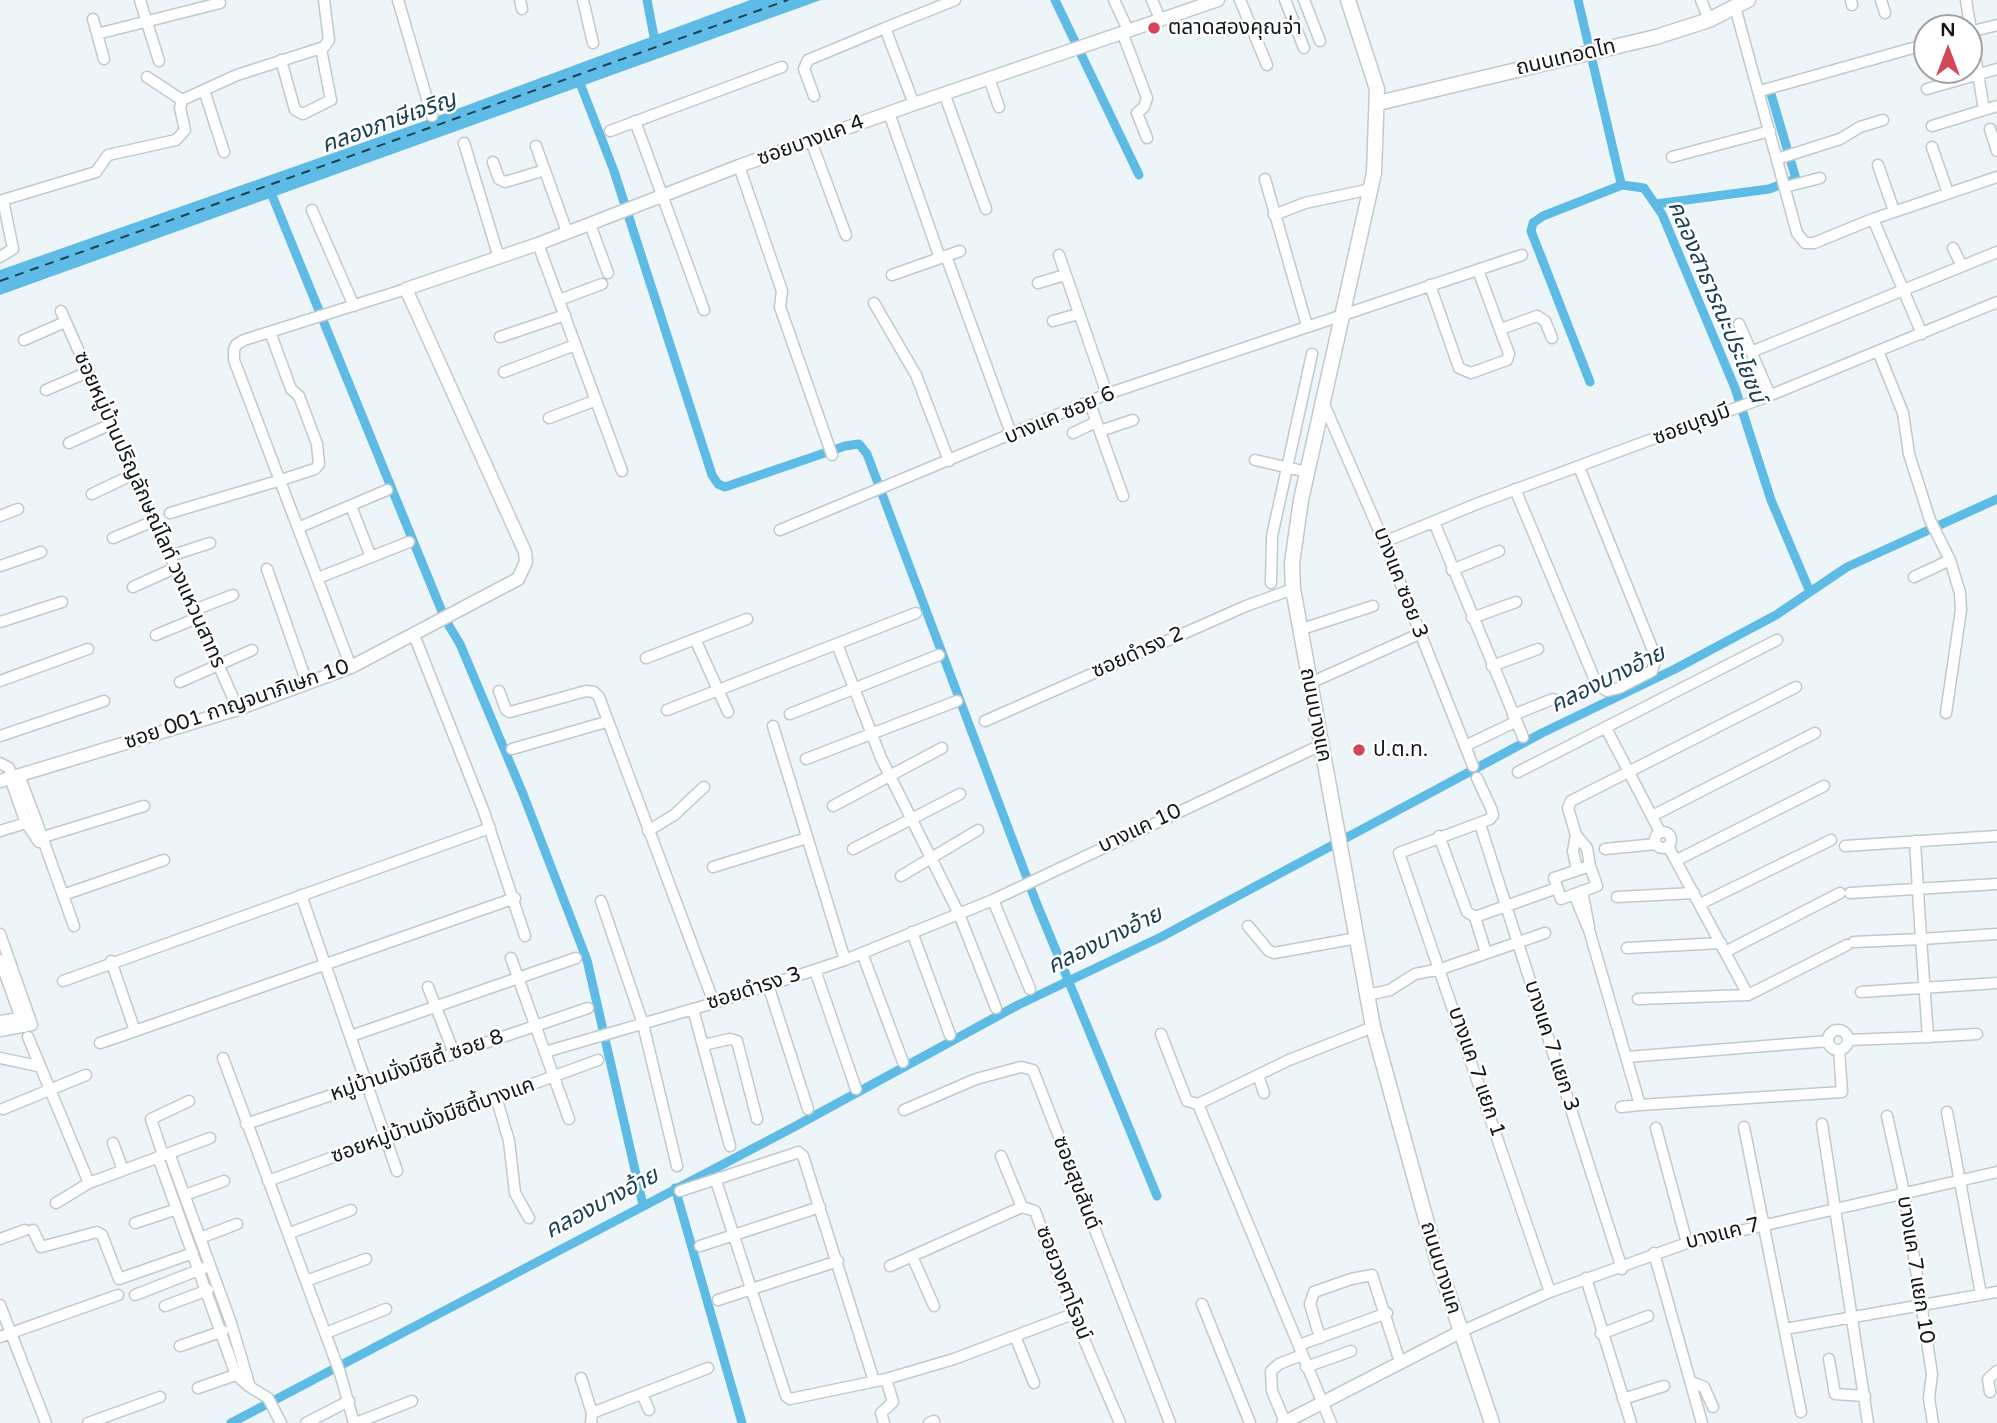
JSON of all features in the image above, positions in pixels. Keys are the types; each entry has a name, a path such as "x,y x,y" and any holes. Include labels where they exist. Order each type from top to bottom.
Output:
{"main road":[{"name":"ถนนบางแค","path":"1348,0 1372,69 1378,103 1371,189 1307,472 1295,537 1293,589 1308,684 1373,1027 1418,1196 1460,1332 1492,1423"},
{"name":"ถนนเทอดไท","path":"1378,103 1598,52 1709,20 1742,4"}],"street":[{"path":"140,0 159,61"},
{"path":"182,100 281,60 328,45 324,0"},
{"path":"398,0 432,116"},
{"path":"583,0 593,43"},
{"path":"814,96 804,69 808,60 955,0"},
{"path":"1114,0 1147,98 1144,107 1137,113 1147,138"},
{"path":"1152,0 1160,19"},
{"name":"ซอยบางแค 4","path":"406,289 538,244 739,166 944,93 1218,0"},
{"path":"1240,0 1267,65"},
{"path":"1285,0 1304,48"},
{"path":"1304,0 1320,41"},
{"path":"1701,0 1709,20"},
{"path":"1881,0 1885,13"},
{"path":"97,34 146,19 220,3"},
{"path":"1742,4 1777,159 1797,233 1805,243 1814,243 1894,211 1997,177"},
{"path":"93,19 104,59"},
{"path":"886,28 914,104"},
{"path":"1760,91 1913,48"},
{"path":"281,60 295,110 303,114 331,100 321,49"},
{"path":"610,131 782,67"},
{"path":"147,77 182,100"},
{"path":"989,78 999,107"},
{"path":"1927,89 1944,84"},
{"path":"1980,84 1984,110"},
{"path":"204,90 224,152"},
{"path":"944,93 986,209"},
{"path":"0,257 13,249 3,200 96,172 108,155 176,139 185,130 180,108 182,100"},
{"path":"1932,126 1997,106"},
{"path":"888,114 1012,436"},
{"path":"1777,159 1840,139 1860,127 1883,120"},
{"path":"635,121 704,310"},
{"path":"1990,130 1997,151"},
{"path":"1672,157 1770,131"},
{"path":"811,141 846,235"},
{"path":"464,143 499,258"},
{"path":"536,146 567,232"},
{"path":"1932,147 1948,192"},
{"path":"493,162 501,181 545,170"},
{"path":"1878,165 1894,211"},
{"path":"739,166 782,291 780,307 832,455"},
{"path":"1785,187 1820,178"},
{"path":"1265,179 1307,326"},
{"path":"1275,215 1305,203 1371,189"},
{"path":"312,211 354,306"},
{"path":"1872,219 1900,290 1922,334"},
{"path":"590,223 608,273"},
{"path":"538,244 622,471"},
{"path":"1953,247 1962,266"},
{"path":"892,275 960,251"},
{"path":"1751,352 1997,252"},
{"path":"1059,255 1107,394"},
{"name":"บางแค ซอย 6","path":"780,530 1012,436 1107,394 1522,255"},
{"path":"1430,285 1459,368 1471,373 1507,360 1509,348 1478,270"},
{"path":"1038,283 1065,275"},
{"path":"559,300 602,284"},
{"path":"351,667 300,527 234,360 236,345 406,289"},
{"name":"ซอย 001 กาญจนาภิเษก 10","path":"10,778 238,709 351,667 519,579 526,562 524,552 406,289"},
{"name":"ซอยบุญมี","path":"1384,542 1515,489 1770,395 1997,302"},
{"path":"874,303 916,375 949,461"},
{"path":"1053,321 1078,314"},
{"path":"500,337 565,315"},
{"name":"ซอยหมู่บ้านปริญลักษณ์ไลท์ วงแหวนสาทร","path":"24,340 63,316 238,709"},
{"path":"1501,329 1537,316 1545,321 1552,338"},
{"path":"1739,324 1770,395"},
{"path":"170,513 315,469 320,457 299,396 291,389 270,332"},
{"path":"504,372 575,345"},
{"path":"1878,351 1903,413 1909,454 1933,525 1950,560 1961,610 1946,713"},
{"path":"1271,583 1272,536 1312,354"},
{"path":"46,390 88,372"},
{"path":"549,418 594,401"},
{"path":"1089,401 1124,496"},
{"name":"บางแค ซอย 3","path":"1323,402 1384,542 1473,766"},
{"path":"1073,433 1133,420"},
{"path":"69,443 111,424"},
{"path":"1255,460 1307,472"},
{"path":"1515,489 1597,685 1607,691 1619,688 1653,671 1656,658 1579,467"},
{"path":"92,494 134,474"},
{"path":"300,527 387,490"},
{"path":"351,506 371,557"},
{"path":"0,516 18,509"},
{"path":"113,538 154,521"},
{"path":"1434,522 1523,737"},
{"path":"318,578 409,542"},
{"path":"170,556 210,543"},
{"path":"1452,570 1499,551"},
{"path":"0,566 41,552"},
{"path":"1914,577 1950,560"},
{"path":"132,587 175,568"},
{"path":"267,569 307,683"},
{"name":"ซอยดำรง 2","path":"985,721 1246,606 1293,589"},
{"path":"156,635 233,595"},
{"path":"0,622 62,602"},
{"path":"1472,618 1516,602"},
{"path":"1299,630 1373,606"},
{"path":"667,710 916,613"},
{"path":"646,658 747,619"},
{"path":"1308,684 1419,634"},
{"path":"414,635 490,828 515,898 525,936"},
{"path":"695,639 728,712"},
{"path":"1518,772 1777,640"},
{"path":"837,644 891,777 959,914 996,1008"},
{"path":"0,681 88,649"},
{"path":"1492,666 1538,649"},
{"path":"180,682 252,650"},
{"path":"790,714 939,655"},
{"path":"1590,866 1554,878 1561,899 1597,886 1587,848 1576,835 1568,808 1571,801 1796,687"},
{"path":"499,691 506,710 510,712 586,691 594,692 598,697 714,1003"},
{"path":"1465,746 1553,699"},
{"path":"0,736 104,701"},
{"path":"806,759 957,701"},
{"path":"512,749 606,722"},
{"path":"773,726 845,960"},
{"path":"1606,728 1660,832 1671,837 1668,846"},
{"path":"1652,816 1815,733"},
{"name":"บางแค 10","path":"959,914 1321,745"},
{"path":"833,806 942,748"},
{"path":"1,761 9,768 10,778 41,841 74,926"},
{"path":"1477,778 1493,815 1480,824 1439,836 1466,912 1475,917 1486,953"},
{"path":"1677,860 1824,786"},
{"path":"648,831 674,815 704,787"},
{"path":"853,849 960,794"},
{"path":"41,841 144,806"},
{"path":"0,831 31,822"},
{"name":"บางแค 7 แยก 3","path":"1480,824 1622,1269"},
{"path":"63,981 111,961 490,828"},
{"path":"901,876 978,830"},
{"path":"1660,832 1654,839 1656,844 1660,848 1668,846"},
{"path":"1576,835 1573,851 1577,870"},
{"name":"บางแค 7 แยก 1","path":"1439,836 1399,853 1550,1292"},
{"path":"1845,846 1997,836"},
{"path":"713,867 807,838"},
{"path":"1700,904 1831,840"},
{"path":"1915,841 1928,1037"},
{"path":"1605,849 1656,844"},
{"path":"1668,846 1748,995"},
{"path":"63,895 164,860"},
{"path":"1627,948 1723,948 1845,893 1997,884"},
{"path":"1475,917 1505,904 1557,888"},
{"path":"1578,893 1640,1105"},
{"path":"1617,897 1694,893"},
{"path":"301,895 397,1171"},
{"path":"100,1043 515,898"},
{"path":"993,900 1031,989"},
{"path":"601,901 643,1024 677,1166"},
{"name":"ซอยดำรง 3","path":"545,1052 714,1003 845,960 959,914"},
{"path":"1248,926 1269,951 1274,953 1357,938"},
{"path":"912,932 950,1035"},
{"path":"1368,995 1390,990 1415,974 1441,969 1545,933"},
{"path":"1639,999 1748,995 1850,943 1997,934"},
{"path":"1,939 38,1066 89,1183"},
{"path":"862,953 902,1062"},
{"path":"511,958 569,1119"},
{"path":"351,1035 576,958"},
{"path":"0,960 26,1025"},
{"path":"111,961 135,1031"},
{"path":"815,970 856,1089"},
{"path":"1861,992 1997,983"},
{"path":"768,985 808,1109"},
{"path":"428,987 454,1053"},
{"name":"หมู่บ้านมั่งมีซิตี้ ซอย 8","path":"246,1124 588,1008"},
{"path":"692,1009 730,1146"},
{"path":"0,1021 26,1025"},
{"path":"0,1031 26,1025"},
{"path":"1161,1034 1187,1101 1198,1104 1258,1075 1373,1027"},
{"path":"1828,1041 1830,1035 1838,1031 1844,1032 1848,1040"},
{"path":"1848,1040 1977,1034"},
{"path":"703,1045 730,1039 737,1041 757,1119"},
{"path":"1828,1041 1833,1049 1839,1050 1844,1048 1848,1040"},
{"path":"1627,1057 1828,1041"},
{"path":"1621,1107 1842,1092 1839,1050"},
{"path":"0,1058 38,1066"},
{"path":"223,1058 246,1124 290,1233 355,1423 412,1401"},
{"name":"ซอยหมู่บ้านมั่งมีซิตี้บางแค","path":"268,1181 598,1060"},
{"name":"ซอยสุขสันต์","path":"904,1110 976,1079 1021,1067 1033,1070 1170,1423"},
{"path":"3,1109 86,1075"},
{"path":"1258,1075 1264,1093"},
{"path":"496,1097 509,1141 515,1193 529,1218"},
{"path":"189,1101 151,1119 177,1209 193,1253 205,1268 241,1373 250,1387 268,1398 281,1423"},
{"path":"1198,1104 1331,1423"},
{"path":"1947,1112 1962,1179 1980,1294"},
{"name":"บางแค 7 แยก 10","path":"1887,1116 1904,1192 1933,1381 1929,1398 1933,1423"},
{"path":"1822,1124 1868,1423"},
{"path":"1656,1128 1687,1243"},
{"path":"1744,1128 1801,1412"},
{"path":"56,1203 89,1183 210,1138"},
{"path":"113,1143 124,1170"},
{"path":"680,1191 798,1153 803,1156 880,1380 893,1402 881,1413 884,1423"},
{"path":"163,1155 185,1195 200,1238 208,1290 225,1327"},
{"path":"1001,1156 1022,1208"},
{"name":"บางแค 7","path":"1460,1332 1550,1292 1586,1278 1622,1269 1654,1253 1687,1243 1997,1172"},
{"path":"185,1195 223,1181"},
{"path":"716,1181 786,1396 790,1399 880,1380 954,1359 1073,1314"},
{"path":"700,1246 820,1207"},
{"name":"ซอยวงศาโรจน์","path":"890,1266 1022,1208 1035,1211 1073,1314 1120,1423"},
{"path":"135,1223 177,1209"},
{"path":"290,1233 351,1210"},
{"path":"200,1238 237,1224"},
{"path":"0,1239 29,1230 41,1247 97,1231 102,1235 119,1279 193,1253"},
{"path":"1654,1253 1702,1423"},
{"path":"912,1256 934,1306"},
{"path":"306,1281 366,1259"},
{"path":"718,1300 838,1261"},
{"path":"135,1296 205,1268"},
{"path":"1321,1338 1310,1304 1314,1292 1372,1275 1387,1313 1400,1362"},
{"path":"1586,1278 1601,1334 1631,1423"},
{"path":"165,1306 208,1290"},
{"path":"1785,1329 1997,1292"},
{"path":"5,1335 118,1296"},
{"path":"1202,1304 1250,1423"},
{"path":"0,1305 5,1335 46,1423"},
{"path":"326,1333 386,1309"},
{"path":"1387,1313 1321,1338 1271,1371 1272,1391 1284,1422 1460,1332"},
{"path":"1601,1334 1648,1316"},
{"path":"180,1346 225,1327"},
{"path":"1015,1336 1034,1383"},
{"path":"1306,1367 1351,1351"},
{"path":"1829,1359 1835,1394 1865,1395"},
{"path":"581,1378 591,1418 708,1368"},
{"path":"1990,1392 1988,1379 1997,1371"},
{"path":"198,1388 241,1373"},
{"path":"1691,1382 1704,1387 1713,1407"},
{"path":"1623,1399 1664,1385"},
{"path":"642,1394 649,1410"},
{"path":"88,1423 160,1397"},
{"path":"306,1423 349,1401"}],"water":[{"path":"750,0 821,0 0,295 0,270 430,119"}],"waterway":[{"path":"647,0 656,47"},
{"path":"1055,0 1139,175"},
{"name":"คลองสาธารณะประโยชน์","path":"1578,0 1622,185 1644,188 1662,214 1735,388 1771,500 1810,592"},
{"path":"578,78 614,171 712,475 718,484 725,487 845,446 859,444 867,454 1036,902 1157,1196"},
{"path":"1656,204 1769,189 1796,179 1771,94"},
{"path":"1590,382 1531,231 1533,223 1543,216 1622,185"},
{"path":"269,188 445,619 460,644 523,794 587,960 643,1205"},
{"name":"คลองบางอ้าย","path":"231,1423 792,1128 1018,1005 1161,937 1542,733 1675,669 1776,615 1847,567 1997,499"},
{"path":"675,1188 742,1423"}],"ferry route":[{"path":"0,281 788,0"}],"place":[{"name":"ตลาดสองคุณจ่า","path":"1154,28"},
{"name":"ป.ต.ท.","path":"1359,750"}],"water label":[{"name":"คลองภาษีเจริญ","path":"389,123"}]}
